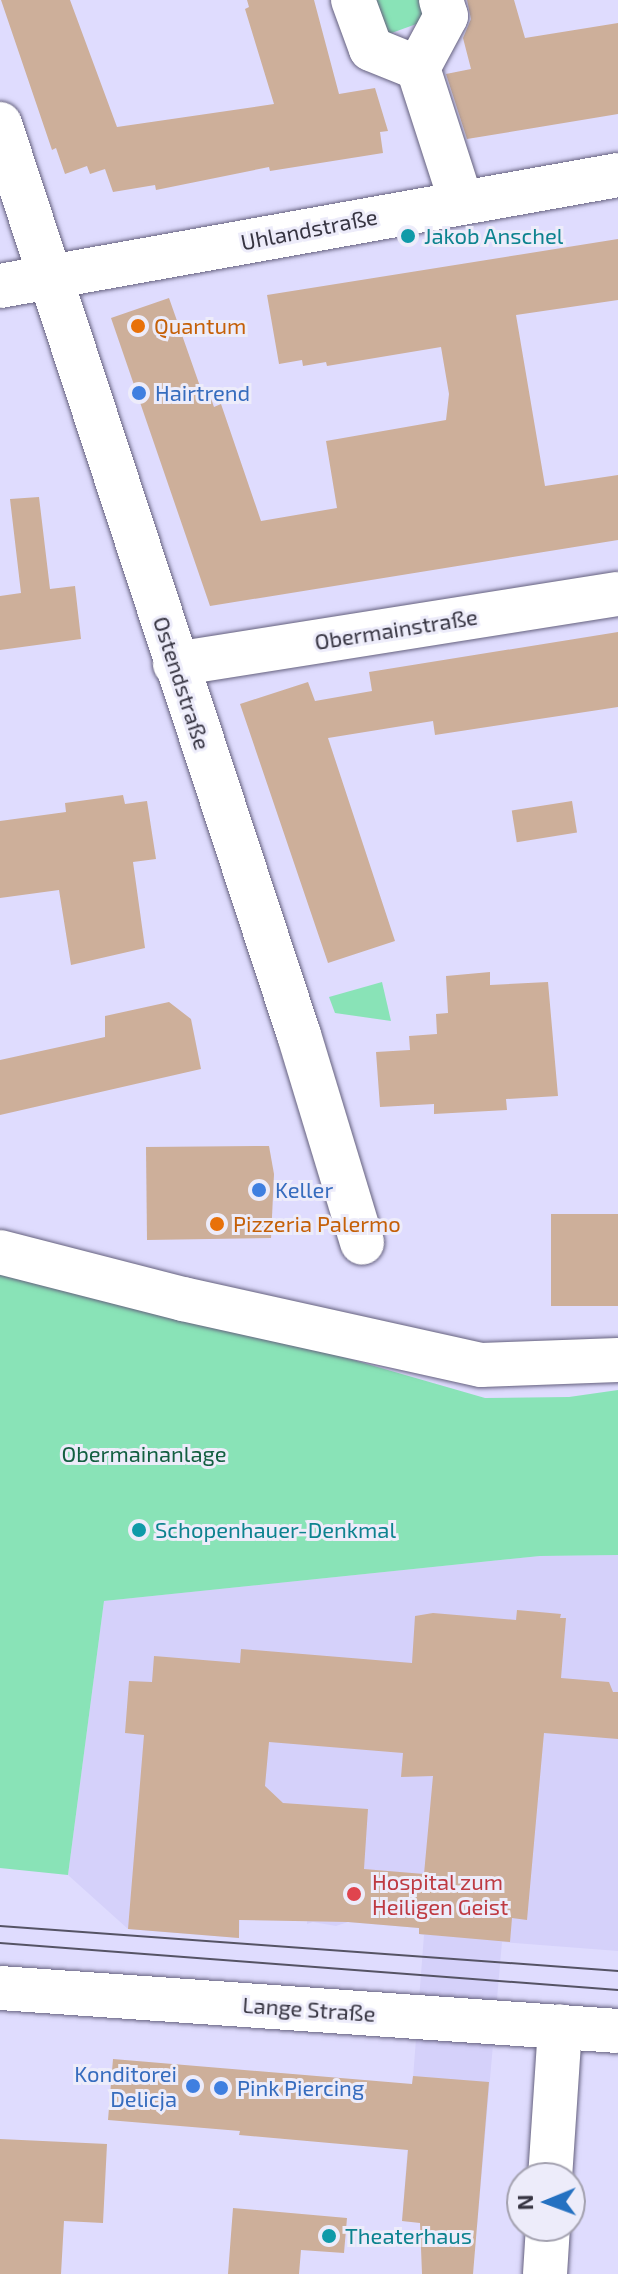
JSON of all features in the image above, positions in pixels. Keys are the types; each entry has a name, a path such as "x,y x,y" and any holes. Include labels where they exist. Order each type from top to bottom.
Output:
{"street":[{"path":"353,0 371,49 418,68"},
{"path":"441,0 446,16 418,68 461,201"},
{"name":"Ostendstraße","path":"0,124 299,1035 362,1243"},
{"name":"Uhlandstraße","path":"0,286 618,175"},
{"name":"Obermainstraße","path":"175,664 618,594"},
{"path":"0,1252 183,1299 481,1365 618,1360"},
{"name":"Lange Straße","path":"0,1988 618,2031"},
{"path":"551,2162 560,2026"},
{"path":"545,2274 547,2242"}],"shaded area":[{"name":"Hospital zum Heiligen Geist","path":"618,1555 618,1951 502,1942 477,2227 402,2221 424,1935 419,1934 419,1928 348,1922 336,1926 313,1922 307,1924 307,1921 240,1914 239,1938 128,1929 68,1875 104,1601 540,1556"}],"green space":[{"path":"374,0 427,0 433,18 386,35"},
{"path":"382,982 391,1021 335,1013 329,997"},
{"name":"Obermainanlage","path":"0,1273 270,1336 485,1398 569,1397 618,1390 618,1555 540,1556 104,1601 68,1875 0,1868"}],"building":[{"path":"1,0 70,0 117,127 274,104 245,9 249,7 247,0 314,0 339,94 375,88 388,131 380,132 383,153 270,171 269,167 156,190 155,185 113,192 105,169 90,174 87,166 65,174 56,148 52,150"},
{"path":"467,0 514,0 525,38 618,23 618,114 467,139 446,74 471,69 463,38 471,19"},
{"path":"618,239 618,300 516,315 545,486 618,475 618,540 210,606 111,318 169,298 202,392 208,390 214,407 221,404 261,521 337,508 326,441 446,420 449,394 441,347 327,366 326,362 303,366 302,360 279,364 267,295"},
{"path":"39,497 50,589 75,586 81,639 0,650 0,596 21,593 10,499"},
{"path":"618,632 618,707 435,735 433,721 328,738 395,941 328,963 240,704 308,682 315,701 372,691 369,672"},
{"path":"123,795 125,804 147,801 156,859 133,862 145,948 71,965 59,890 0,898 0,821 66,812 65,803"},
{"path":"572,801 577,833 517,842 512,811"},
{"path":"490,972 490,985 548,982 558,1096 506,1099 507,1110 434,1114 434,1104 380,1107 376,1052 410,1050 409,1036 437,1034 436,1014 448,1013 446,976"},
{"path":"169,1002 191,1019 201,1069 0,1115 0,1060 105,1037 105,1016"},
{"path":"269,1146 274,1174 271,1238 147,1240 146,1147"},
{"path":"551,1214 618,1214 618,1306 551,1306"},
{"path":"517,1610 561,1614 560,1618 566,1618 561,1678 609,1682 613,1692 618,1692 618,1739 544,1733 527,1920 512,1918 510,1942 419,1934 419,1928 348,1922 239,1920 239,1938 128,1929 144,1735 125,1733 129,1681 152,1682 154,1656 240,1663 241,1649 412,1663 415,1616 433,1613 516,1620","holes":["269,1742 403,1753 401,1777 433,1776 424,1874 364,1869 368,1809 283,1803 265,1786"]},
{"path":"113,2059 412,2084 413,2076 489,2082 473,2274 422,2274 420,2223 402,2221 408,2150 108,2120"},
{"path":"0,2139 107,2144 103,2223 64,2221 61,2274 0,2274"},
{"path":"233,2208 347,2218 344,2253 301,2250 299,2274 228,2274"}],"tram line":[{"path":"0,1926 618,1971"},
{"path":"0,1943 618,1990"}],"place":[{"name":"Jakob Anschel","path":"408,236"},
{"name":"Quantum","path":"138,326"},
{"name":"Hairtrend","path":"139,393"},
{"name":"Keller","path":"259,1190"},
{"name":"Pizzeria Palermo","path":"217,1224"},
{"name":"Schopenhauer-Denkmal","path":"139,1530"},
{"name":"Hospital zum Heiligen Geist","path":"354,1894"},
{"name":"Konditorei Delicja","path":"193,2086"},
{"name":"Pink Piercing","path":"221,2088"},
{"name":"Theaterhaus","path":"329,2236"}]}
